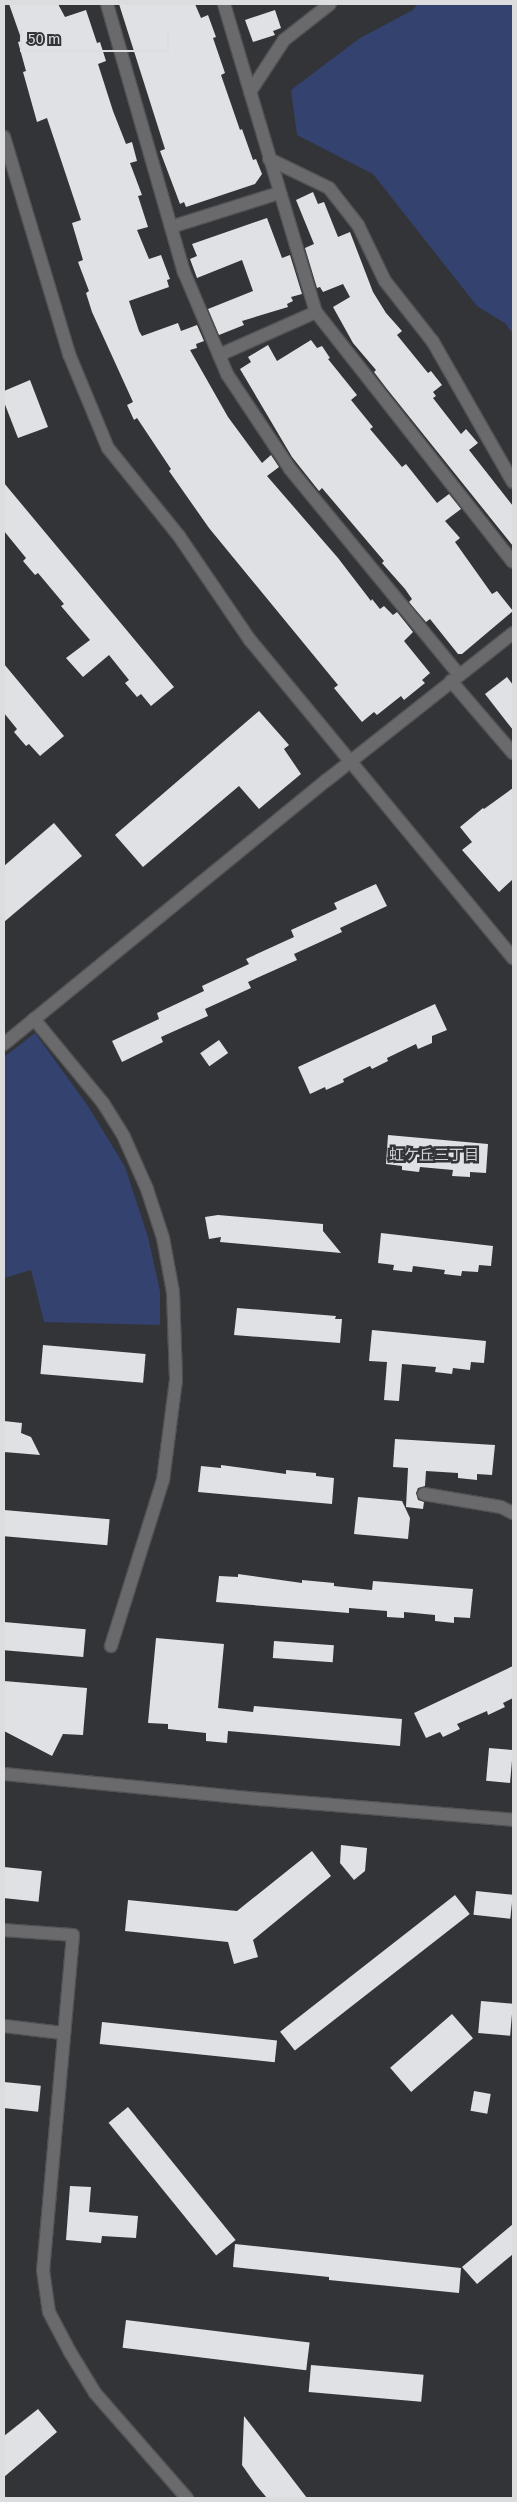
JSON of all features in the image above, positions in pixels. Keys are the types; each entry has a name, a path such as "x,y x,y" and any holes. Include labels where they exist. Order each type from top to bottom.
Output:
{"street":[{"path":"107,4 184,272 226,374 290,469 513,753"},
{"path":"224,4 316,312 513,562"},
{"path":"250,92 284,40 330,4"},
{"path":"4,137 68,354 108,448 178,536 250,640 513,958"},
{"path":"269,159 329,188 358,225 385,281 434,342 513,482"},
{"path":"171,227 279,193"},
{"path":"218,354 316,312"},
{"path":"4,1044 513,633"},
{"path":"34,1019 103,1103 124,1137 147,1189 163,1238 173,1292 176,1380 163,1480 111,1646"},
{"path":"424,1494 501,1507 513,1513"},
{"path":"4,1774 192,1793 513,1820"},
{"path":"4,1930 73,1935 43,2270 49,2312 95,2393 187,2498"},
{"path":"4,2026 63,2033"}],"shaded area":[{"path":"417,4 513,4 513,334 506,324 477,306 373,174 297,135 291,90 360,38 413,10"},
{"path":"35,1033 88,1106 125,1167 148,1237 160,1291 160,1325 44,1322 31,1270 4,1278 4,1057"}],"building":[{"path":"9,4 58,4 65,17 86,10 97,43 100,42 106,61 98,64 126,144 132,142 137,161 130,163 142,195 138,196 148,227 137,230 149,259 161,255 170,279 167,280 169,287 129,301 142,336 178,323 181,331 197,325 204,341 196,344 197,348 190,350 228,417 262,463 271,455 279,467 267,476 338,558 371,601 372,599 380,609 384,606 393,615 397,612 413,632 404,641 430,673 422,680 425,683 404,700 401,696 377,715 374,712 362,722 334,688 338,685 209,528 169,471 171,469 137,418 134,420 127,405 133,402 92,312 86,293 89,291 78,262 83,260 72,223 81,220 47,118 37,122 23,72 26,71 18,42 22,41"},
{"path":"119,4 195,4 201,18 208,15 216,37 213,38 225,73 221,75 240,130 242,129 253,160 256,159 262,174 255,184 186,207 184,202 180,204 160,151 165,149"},
{"path":"275,10 281,28 273,31 275,35 253,42 245,20"},
{"path":"313,192 318,204 324,202 338,237 350,232 373,292 386,313 402,331 397,335 428,373 431,371 442,385 433,392 436,396 433,398 461,434 466,429 478,443 469,450 513,506 513,546 387,389 374,372 376,370 353,343 333,307 350,297 343,284 323,292 320,287 317,288 305,248 314,244 296,200"},
{"path":"267,218 282,258 290,255 302,294 291,297 293,301 287,304 288,307 242,321 244,325 219,335 208,309 253,291 242,260 197,278 190,259 197,256 192,244"},
{"path":"311,340 317,348 322,346 330,358 328,359 357,395 351,400 373,427 370,429 402,467 406,464 437,503 449,494 461,509 445,521 460,538 455,542 492,594 497,591 513,611 462,654 458,654 430,619 426,622 409,602 412,599 405,589 382,563 384,561 322,488 319,491 292,457 240,369 251,362 248,357 268,345 277,361"},
{"path":"30,380 48,427 18,438 4,402 4,391"},
{"path":"4,483 174,687 151,706 141,694 137,697 125,683 129,680 109,655 83,677 66,658 90,640 61,606 64,604 38,573 35,575 23,561 26,558 4,531"},
{"path":"4,664 64,736 40,756 29,744 26,746 14,732 17,729 4,713"},
{"path":"507,677 513,685 513,730 485,694"},
{"path":"259,711 289,745 284,749 301,774 259,809 239,786 143,867 115,835"},
{"path":"513,788 513,879 499,892 462,850 472,842 460,827 483,808"},
{"path":"54,823 82,856 4,922 4,866"},
{"path":"376,884 387,906 340,928 342,932 294,954 297,960 248,982 251,988 205,1009 208,1016 161,1037 163,1042 122,1062 112,1041 159,1019 157,1013 204,991 202,986 249,964 246,959 294,937 291,930 337,909 334,903"},
{"path":"435,1004 447,1030 432,1036 432,1043 418,1049 416,1044 387,1058 388,1061 372,1069 370,1066 343,1079 344,1082 326,1090 325,1087 310,1094 298,1067"},
{"path":"219,1040 228,1053 209,1066 200,1053"},
{"path":"388,1135 488,1144 486,1173 470,1172 470,1177 452,1176 453,1170 420,1167 419,1172 402,1170 402,1166 386,1164"},
{"path":"218,1215 323,1224 323,1231 341,1253 220,1242 221,1237 209,1239 205,1217"},
{"path":"381,1233 493,1246 491,1266 479,1265 478,1272 462,1271 461,1276 444,1274 445,1270 413,1266 412,1272 393,1270 394,1265 378,1263"},
{"path":"237,1308 336,1316 335,1319 342,1319 340,1343 234,1335"},
{"path":"372,1330 486,1341 484,1363 471,1362 470,1370 453,1368 452,1374 435,1372 436,1367 402,1364 399,1401 384,1400 387,1362 369,1361"},
{"path":"43,1345 146,1354 143,1383 40,1374"},
{"path":"4,1421 22,1423 21,1433 31,1437 40,1455 4,1452"},
{"path":"395,1439 495,1445 492,1475 477,1474 477,1480 458,1478 458,1473 426,1471 425,1486 418,1488 416,1493 418,1500 424,1502 423,1509 406,1507 408,1468 393,1467"},
{"path":"221,1465 286,1474 286,1470 316,1473 316,1476 334,1478 332,1504 198,1492 201,1466 221,1468"},
{"path":"358,1497 402,1501 410,1518 408,1539 354,1534"},
{"path":"4,1510 110,1519 107,1545 4,1536"},
{"path":"238,1574 302,1583 302,1580 334,1583 334,1586 372,1590 373,1581 473,1589 470,1618 454,1617 454,1623 435,1621 435,1615 404,1612 404,1618 387,1617 387,1611 349,1608 349,1613 216,1602 219,1576 238,1577"},
{"path":"4,1622 86,1629 83,1657 4,1650"},
{"path":"156,1638 224,1644 218,1708 253,1712 254,1706 402,1719 400,1746 228,1731 227,1743 206,1741 206,1733 168,1729 168,1724 148,1723"},
{"path":"274,1641 334,1645 333,1662 273,1658"},
{"path":"513,1666 513,1698 503,1703 505,1707 488,1715 487,1711 457,1724 460,1729 443,1737 440,1732 426,1738 414,1713"},
{"path":"4,1681 87,1688 83,1735 63,1734 52,1756 4,1731"},
{"path":"489,1748 513,1750 510,1783 486,1781"},
{"path":"341,1845 367,1848 365,1871 354,1880 340,1863"},
{"path":"312,1851 331,1876 253,1940 258,1957 234,1964 228,1942 125,1931 128,1900 237,1911"},
{"path":"4,1867 42,1871 39,1902 4,1898"},
{"path":"476,1891 513,1895 510,1919 473,1915"},
{"path":"455,1895 470,1914 295,2051 280,2032"},
{"path":"481,2001 513,2004 510,2036 478,2033"},
{"path":"452,2014 473,2038 411,2092 390,2068"},
{"path":"102,2022 277,2040 275,2062 100,2044"},
{"path":"4,2082 41,2086 38,2112 4,2108"},
{"path":"474,2091 491,2094 487,2114 471,2111"},
{"path":"128,2107 236,2240 216,2256 109,2123"},
{"path":"70,2186 91,2187 89,2212 138,2216 136,2238 102,2236 101,2243 66,2240"},
{"path":"513,2224 513,2254 477,2284 462,2267"},
{"path":"235,2244 461,2268 459,2293 329,2280 329,2277 233,2267"},
{"path":"126,2320 310,2343 306,2370 123,2348"},
{"path":"311,2365 424,2375 421,2402 309,2392"},
{"path":"38,2409 57,2432 4,2477 4,2436"},
{"path":"244,2416 307,2498 267,2498 256,2485 242,2465"}],"district":[{"name":"虹ケ丘三丁目","path":"434,1156"}]}
